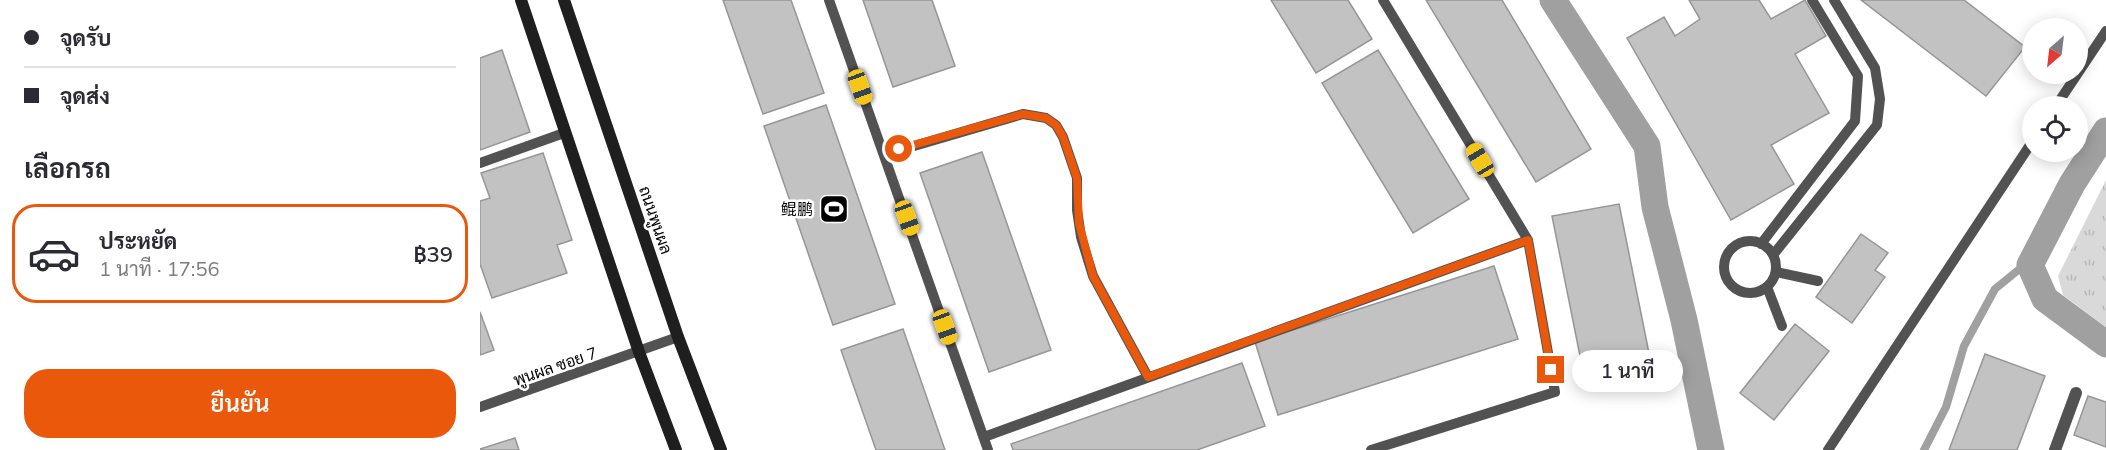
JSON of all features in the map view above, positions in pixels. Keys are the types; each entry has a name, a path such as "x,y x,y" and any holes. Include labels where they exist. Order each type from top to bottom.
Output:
{"main road":[{"path":"521,0 639,352 676,450"},
{"name":"ถนนพูนผล","path":"564,0 678,337 721,450"}],"street":[{"path":"2055,450 2076,393"}],"lane":[{"path":"829,0 988,450"},
{"path":"1371,450 1555,392 1528,240 1383,0"},
{"path":"1761,243 1855,121 1858,76 1812,0"},
{"path":"1773,255 1877,125 1880,99 1875,68 1834,0"},
{"path":"2063,96 2106,31"},
{"path":"883,152 914,146 1023,114 1038,115 1056,125 1071,155 1077,178 1078,219 1093,276 1148,377"},
{"path":"480,163 564,133"},
{"path":"1828,450 2022,157"},
{"path":"984,437 1528,240"},
{"path":"1753,241 1761,243 1773,255 1776,272 1773,281 1767,287 1750,293 1738,290 1731,284 1724,268 1728,253 1735,246 1753,241"},
{"path":"1776,272 1818,281"},
{"path":"1767,287 1782,326"},
{"name":"พูนผล ซอย 7","path":"480,407 678,337"}],"green space":[{"path":"2106,180 2106,327 2063,295 2058,276"}],"building":[{"path":"723,0 791,0 824,93 763,114"},
{"path":"863,0 932,0 955,66 893,87"},
{"path":"1271,0 1348,0 1372,39 1316,73"},
{"path":"1426,0 1502,0 1591,149 1536,182"},
{"path":"1689,0 1759,0 1771,19 1805,0 1826,36 1795,54 1829,113 1771,145 1794,184 1731,220 1627,38 1664,17 1675,36 1700,19"},
{"path":"1861,0 1964,0 2022,45 2022,51 1986,96"},
{"path":"502,50 530,132 480,150 480,58"},
{"path":"1378,50 1469,199 1413,233 1322,83"},
{"path":"826,105 895,304 833,325 764,126"},
{"path":"982,152 1051,350 989,372 920,173"},
{"path":"543,153 572,240 557,245 567,273 492,298 480,264 480,201 490,198 481,173"},
{"path":"1619,204 1650,358 1583,371 1552,216"},
{"path":"1861,234 1888,253 1875,270 1885,277 1852,323 1816,297"},
{"path":"1494,266 1518,339 1278,415 1255,342"},
{"path":"480,312 494,350 480,355"},
{"path":"1795,324 1829,351 1774,420 1740,393"},
{"path":"903,329 945,450 876,450 841,350"},
{"path":"1985,354 2045,376 2017,450 1949,450"},
{"path":"1242,363 1265,426 1197,450 1013,450 1011,444"},
{"path":"2088,396 2106,402 2106,447 2074,435"},
{"path":"515,438 519,450 480,450 480,449"}],"waterway":[{"path":"1553,0 1647,146 1655,207 1684,320 1711,450"},
{"path":"2106,131 2072,184 2030,265 2045,299 2106,344"},
{"path":"1924,450 1946,407 1964,346 1995,289 2033,258"}],"place":[{"name":"鲲鹏","path":"834,209"}],"route":[{"path":"899,149 1023,114 1038,115 1056,125 1071,155 1077,178 1077,210 1081,237 1093,276 1148,377 1528,240 1551,370"}]}
